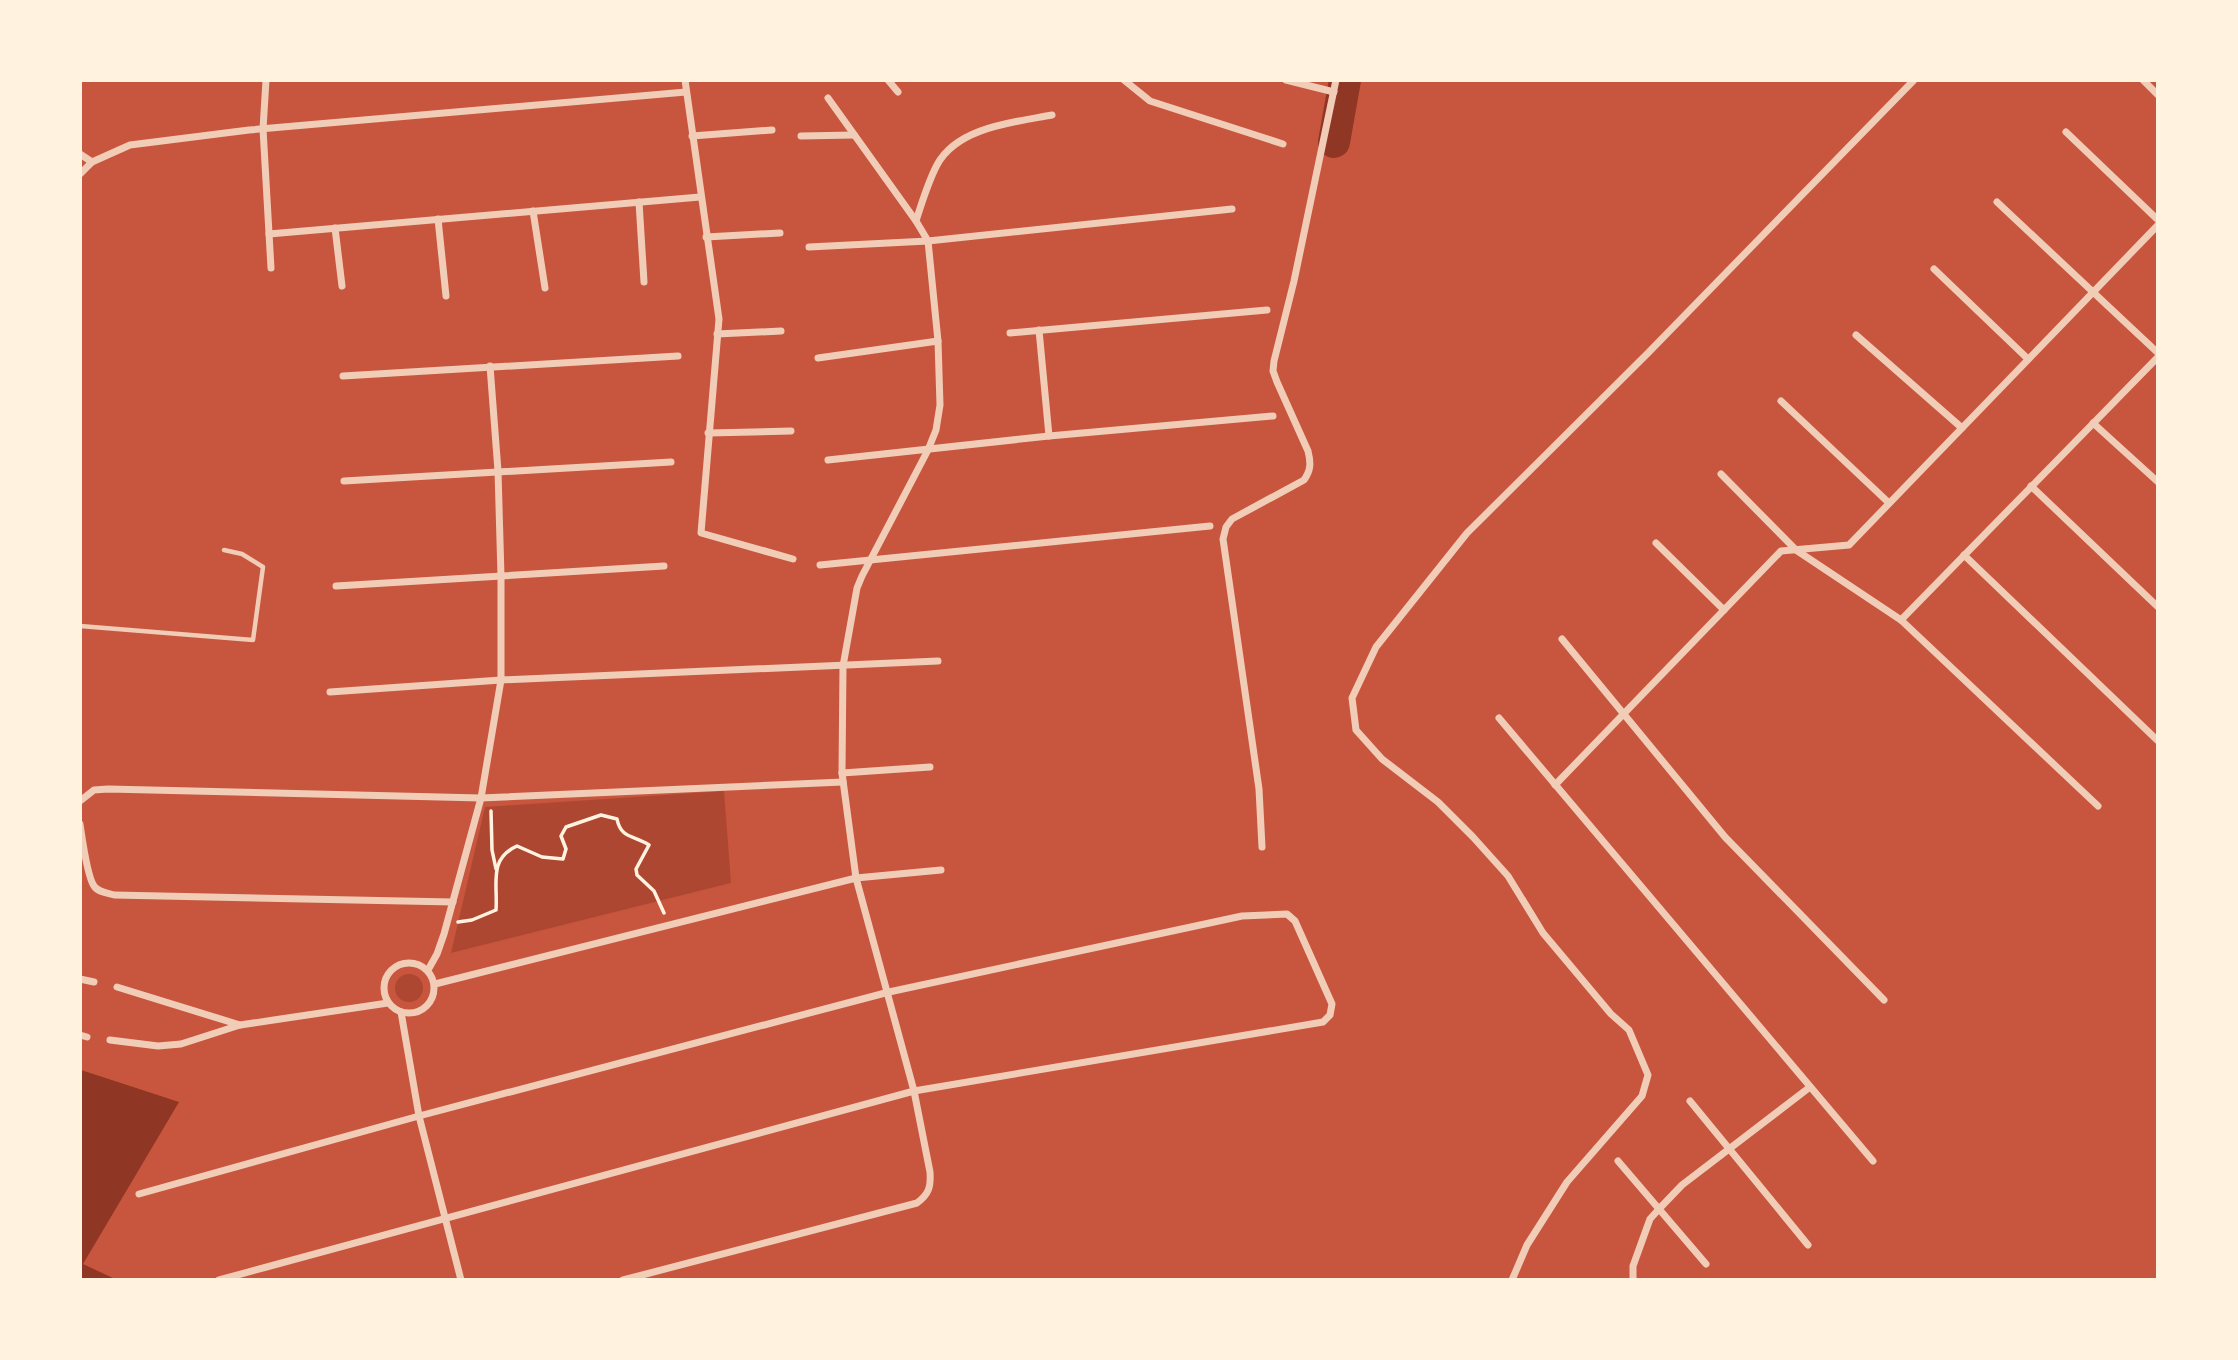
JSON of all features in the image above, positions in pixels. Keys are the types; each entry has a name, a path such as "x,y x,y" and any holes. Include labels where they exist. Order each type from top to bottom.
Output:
{"street":[{"path":"266,80 262,129 271,268"},
{"path":"685,80 719,319 701,533 793,559"},
{"path":"888,80 898,92"},
{"path":"1124,80 1150,101 1283,144"},
{"path":"1286,80 1334,92"},
{"path":"1262,848 1259,789 1223,539 1226,527 1232,519 1296,485 1309,473 1311,462 1308,451 1277,382 1273,361 1294,281 1336,80"},
{"path":"1512,1279 1527,1245 1567,1182 1642,1096 1648,1075 1629,1030 1611,1014 1543,933 1508,876 1438,802 1382,759 1356,730 1352,698 1376,647 1467,533 1648,353 1913,80"},
{"path":"2143,80 2158,95"},
{"path":"80,174 92,162 131,145 262,129 686,92"},
{"path":"623,1279 917,1203 927,1196 931,1184 914,1091 856,878 842,773 844,666 857,589 869,559 928,450 936,430 940,405 938,341 928,240 828,98"},
{"path":"916,221 936,166 952,148 987,127 1052,116"},
{"path":"692,136 772,130"},
{"path":"2066,132 2158,220"},
{"path":"801,136 854,135"},
{"path":"80,154 92,162"},
{"path":"269,233 700,197"},
{"path":"639,202 644,282"},
{"path":"1901,620 2158,355 1997,202"},
{"path":"809,247 928,240 1231,209"},
{"path":"533,211 545,288"},
{"path":"438,219 446,296"},
{"path":"1555,785 1781,551 1849,545 2158,225"},
{"path":"335,228 342,286"},
{"path":"706,237 780,233"},
{"path":"1934,269 2028,359"},
{"path":"1010,333 1267,310"},
{"path":"1039,330 1049,436"},
{"path":"717,334 781,331"},
{"path":"1856,335 1962,428"},
{"path":"818,358 938,341"},
{"path":"343,376 678,356"},
{"path":"428,971 438,954 481,798 500,680 498,471 490,366"},
{"path":"1780,401 1889,503"},
{"path":"828,460 1049,436 1273,416"},
{"path":"2093,423 2158,482"},
{"path":"708,433 791,431"},
{"path":"344,481 671,462"},
{"path":"1721,474 1796,550 1901,620 2098,807"},
{"path":"2031,486 2158,607"},
{"path":"820,565 1210,527"},
{"path":"1656,543 1724,610"},
{"path":"1964,555 2157,740"},
{"path":"335,586 664,566"},
{"path":"1562,639 1725,837 1884,1000"},
{"path":"330,692 500,680 938,660"},
{"path":"1499,718 1872,1161"},
{"path":"842,773 930,767"},
{"path":"80,801 94,790 108,789 481,798 843,782"},
{"path":"80,824 93,885 101,892 114,895 453,902"},
{"path":"435,984 856,878 941,870"},
{"path":"139,1194 419,1116 889,992 1242,916 1287,914 1295,921 1332,1004 1330,1015 1323,1022 914,1091 219,1279"},
{"path":"411,962 428,971 435,984 429,1005 416,1013 401,1012 388,1003 384,984 393,968 411,962"},
{"path":"83,979 94,982"},
{"path":"117,987 240,1025"},
{"path":"110,1040 158,1046 181,1044 240,1025 388,1003"},
{"path":"401,1012 419,1116 461,1279"},
{"path":"1633,1279 1633,1266 1650,1219 1659,1209 1682,1185 1810,1087"},
{"path":"1690,1101 1808,1245"},
{"path":"1618,1161 1706,1264"}],"lane":[{"path":"80,626 253,640 263,567 242,554 224,550"}],"path":[{"path":"492,797 492,850 497,871"},
{"path":"446,924 472,920 496,910 497,871 505,852 517,846 542,858 563,859 566,849 561,836 566,827 601,815 617,819 619,828 628,838 649,845 636,869 637,875 654,891 670,925"}],"shaded area":[{"path":"724,791 731,883 451,953 485,807"},
{"path":"409,974 419,978 423,988 419,998 409,1002 399,998 395,988 399,978"},
{"path":"81,1070 179,1102 83,1264 115,1279 81,1279"}],"waterway":[{"path":"1334,142 1345,80"}]}
